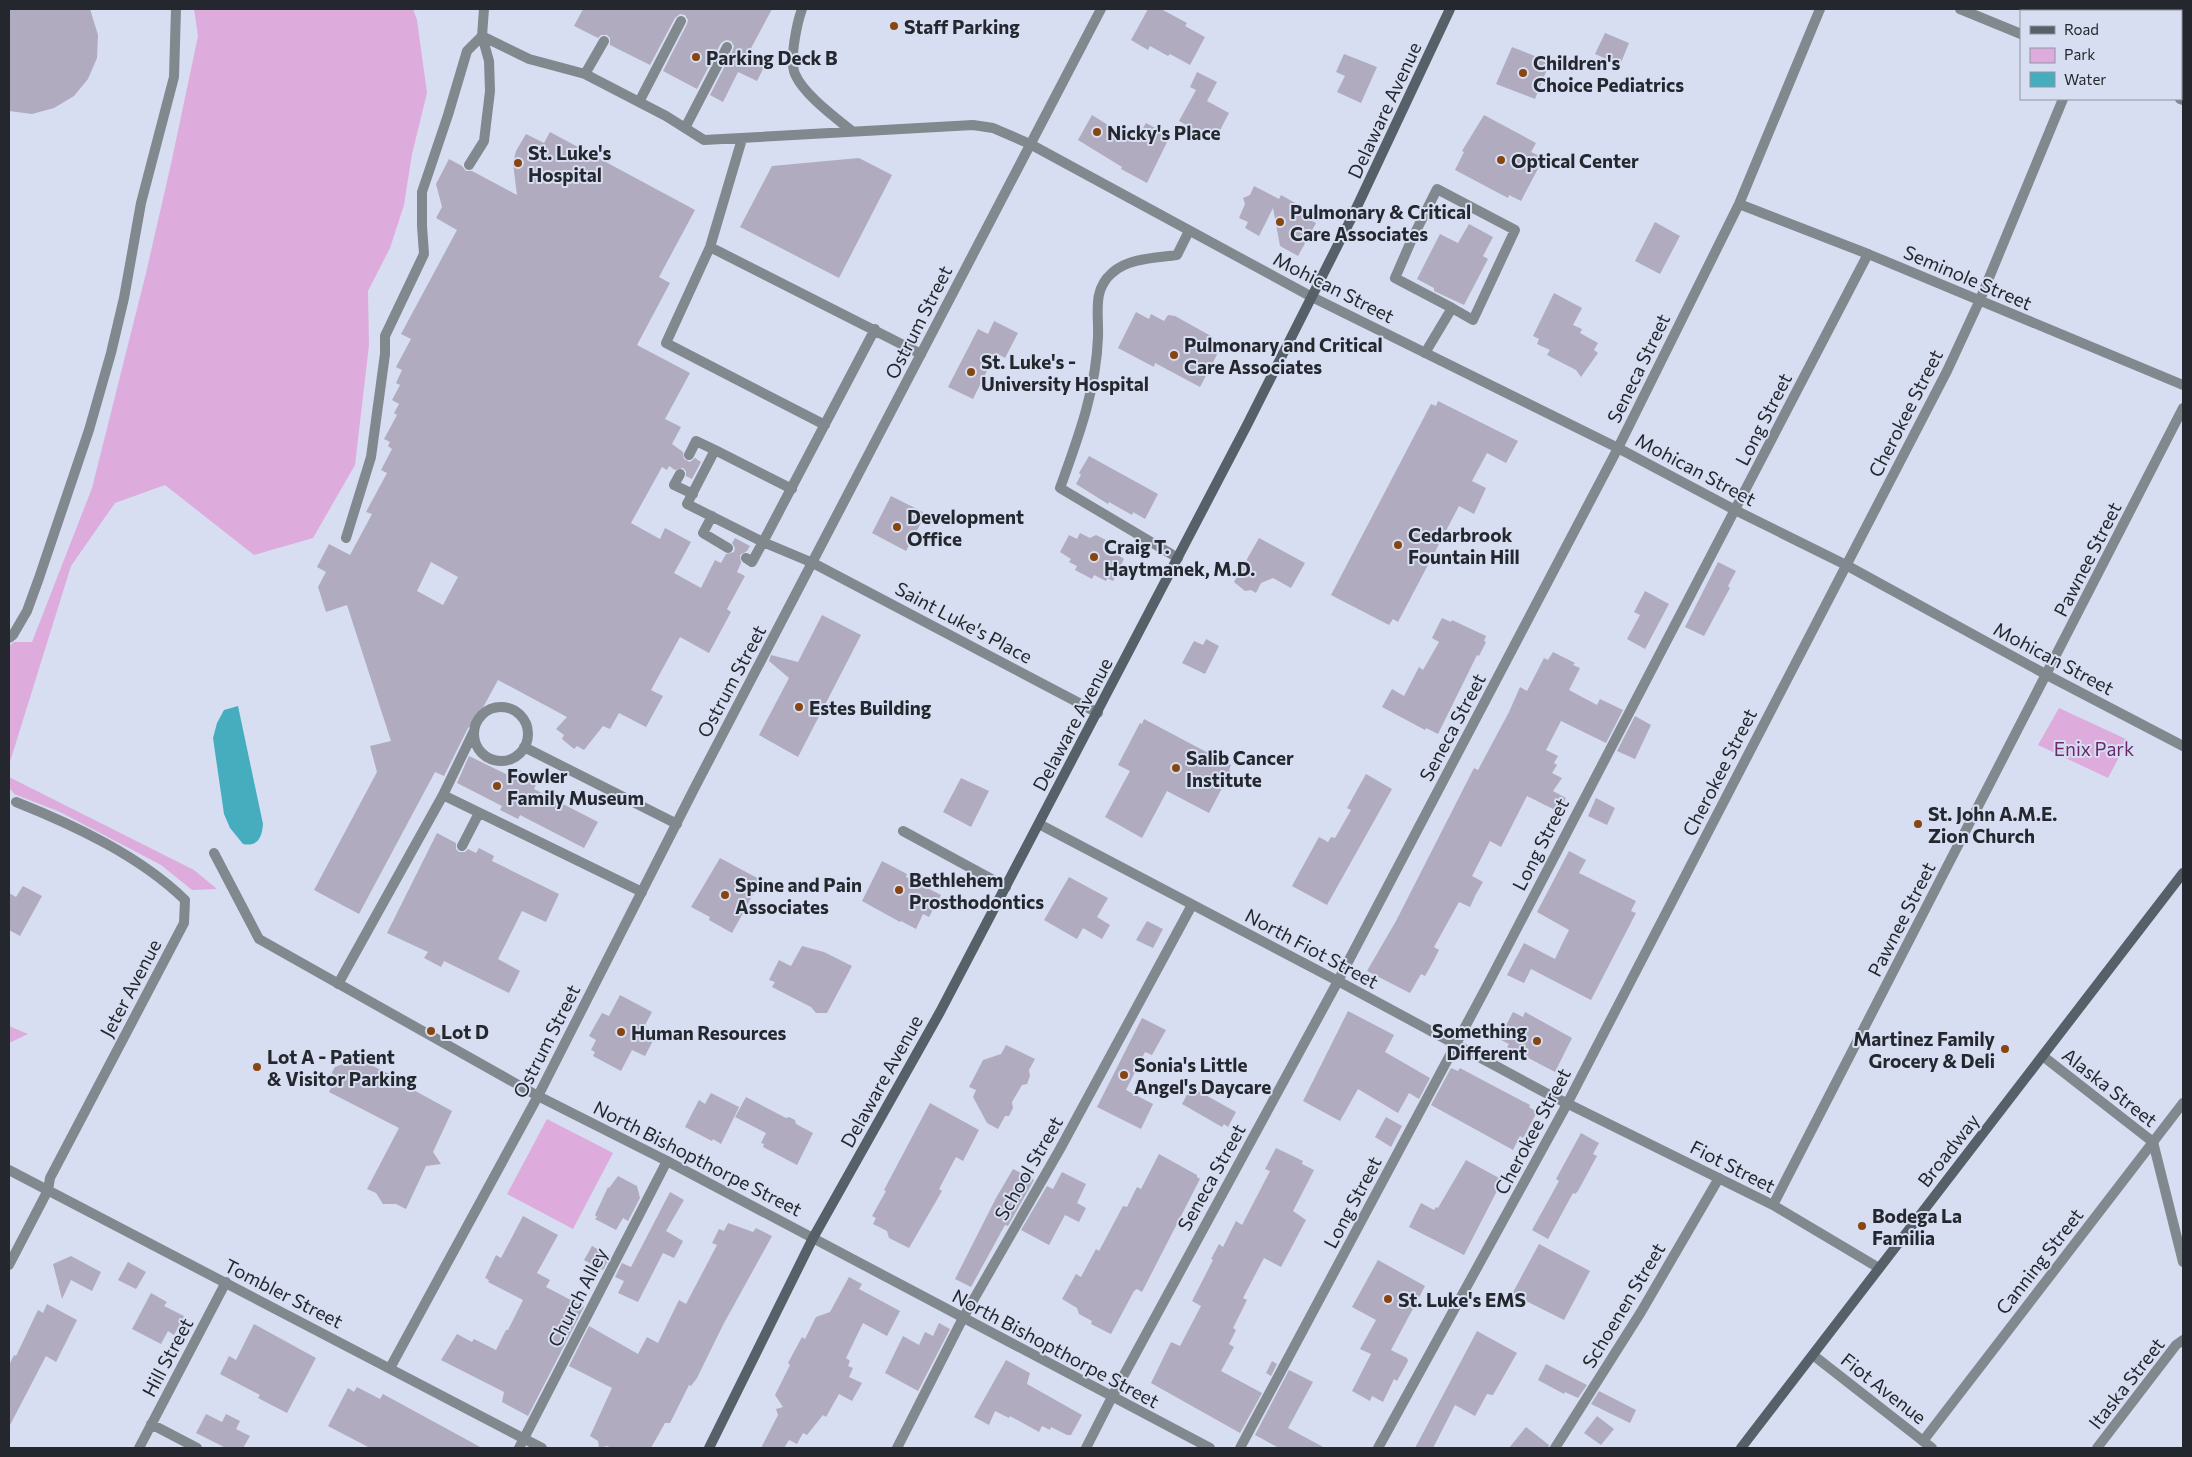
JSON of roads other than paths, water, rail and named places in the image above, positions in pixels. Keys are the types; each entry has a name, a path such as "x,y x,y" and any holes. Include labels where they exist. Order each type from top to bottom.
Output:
{"main road":[{"name":"Delaware Avenue","path":"709,1448 813,1238 940,1012 1178,558 1312,297 1396,126 1450,9"},
{"name":"Broadway","path":"1740,1448 2044,1057 2183,873"}],"street":[{"path":"9,638 27,611 36,586 89,430 111,353 124,298 141,203 174,77 176,9"},
{"path":"469,165 484,141 490,91 489,61 482,36 484,9"},
{"path":"802,9 794,42 794,74 814,100 853,132"},
{"name":"Ostrum Street","path":"390,1368 538,1096 677,824 1101,9"},
{"name":"Seneca Street","path":"1086,1448 1112,1395 1338,980 1618,448 1739,204 1820,9"},
{"path":"1960,9 2020,34"},
{"path":"639,102 681,21"},
{"path":"346,538 371,457 383,373 385,336 424,254 422,192 448,115 467,50 482,36"},
{"name":"Mohican Street","path":"482,36 530,59 585,74 639,102 704,140 973,125 993,128 1030,144 1312,297 1618,448 1733,509 1846,565 2047,675 2183,746"},
{"path":"585,74 604,41"},
{"path":"685,128 728,47"},
{"name":"Cherokee Street","path":"1378,1448 1567,1104 1947,371 1979,302 2064,100"},
{"path":"742,138 710,247 666,343 825,425"},
{"path":"1437,189 1515,230 1473,320 1452,308 1395,278 1437,189"},
{"name":"Seminole Street","path":"1739,204 1868,254 1979,302 2183,385"},
{"path":"1178,558 1060,488 1084,422 1094,379 1098,338 1098,294 1111,274 1124,265 1177,255 1189,231"},
{"path":"710,247 921,354"},
{"name":"Long Street","path":"1240,1448 1456,1045 1733,509 1868,254"},
{"path":"1426,353 1452,308"},
{"path":"746,558 752,562 792,489 874,329"},
{"name":"Pawnee Street","path":"1773,1205 2183,408"},
{"path":"689,455 696,441 792,489"},
{"path":"680,474 674,485 693,494 714,450"},
{"name":"Saint Luke's Place","path":"693,494 687,504 763,542 813,563 1098,713"},
{"path":"712,516 703,532 728,548"},
{"path":"338,984 443,795 477,722 482,715 497,707 506,707 520,715 528,730 524,747 510,759 493,759 484,755 478,748 474,731"},
{"path":"524,747 677,824"},
{"path":"443,795 642,892"},
{"name":"Jeter Avenue","path":"9,1265 48,1190 50,1178 184,923 185,900 166,881 122,854 58,819 12,799"},
{"path":"462,846 479,812"},
{"name":"North Fiot Street","path":"1039,824 1338,980 1567,1104"},
{"path":"903,831 1006,887"},
{"name":"North Bishopthorpe Street","path":"214,853 259,940 538,1096 666,1161 1210,1448"},
{"name":"School Street","path":"897,1448 962,1318 1064,1140 1192,905"},
{"name":"Alaska Street","path":"2044,1057 2153,1142 2183,1262"},
{"name":"Canning Street","path":"1923,1441 2183,1103"},
{"name":"Fiot Street","path":"1567,1104 1773,1205 1879,1268"},
{"name":"Church Alley","path":"521,1443 666,1161"},
{"name":"Tombler Street","path":"9,1170 390,1368 521,1443 542,1448"},
{"name":"Schoenen Street","path":"1555,1448 1641,1312 1719,1178"},
{"name":"Hill Street","path":"139,1448 226,1282"},
{"name":"Itaska Street","path":"2097,1448 2176,1344 2183,1340"},
{"name":"Fiot Avenue","path":"1813,1355 1932,1448"},
{"path":"151,1424 197,1448"}],"water":[{"path":"238,706 263,824 262,833 258,840 248,845 243,844 230,828 224,814 213,738 217,723 224,710"}],"place":[{"name":"Staff Parking","path":"894,26"},
{"name":"Parking Deck B","path":"696,57"},
{"name":"Children's Choice Pediatrics","path":"1523,73"},
{"name":"Nicky's Place","path":"1097,132"},
{"name":"Optical Center","path":"1501,160"},
{"name":"St. Luke's Hospital","path":"518,163"},
{"name":"Pulmonary & Critical Care Associates","path":"1280,222"},
{"name":"Pulmonary and Critical Care Associates","path":"1174,355"},
{"name":"St. Luke's - University Hospital","path":"971,372"},
{"name":"Development Office","path":"897,527"},
{"name":"Cedarbrook Fountain Hill","path":"1398,545"},
{"name":"Craig T. Haytmanek, M.D.","path":"1094,557"},
{"name":"Estes Building","path":"799,707"},
{"name":"Salib Cancer Institute","path":"1176,768"},
{"name":"Fowler Family Museum","path":"497,786"},
{"name":"St. John A.M.E. Zion Church","path":"1918,824"},
{"name":"Bethlehem Prosthodontics","path":"899,890"},
{"name":"Spine and Pain Associates","path":"725,895"},
{"name":"Lot D","path":"431,1031"},
{"name":"Human Resources","path":"621,1032"},
{"name":"Something Different","path":"1537,1041"},
{"name":"Martinez Family Grocery & Deli","path":"2005,1049"},
{"name":"Lot A - Patient & Visitor Parking","path":"257,1067"},
{"name":"Sonia's Little Angel's Daycare","path":"1124,1075"},
{"name":"Bodega La Familia","path":"1862,1226"},
{"name":"St. Luke's EMS","path":"1388,1299"}],"park label":[{"name":"Enix Park","path":"2094,748"}]}
